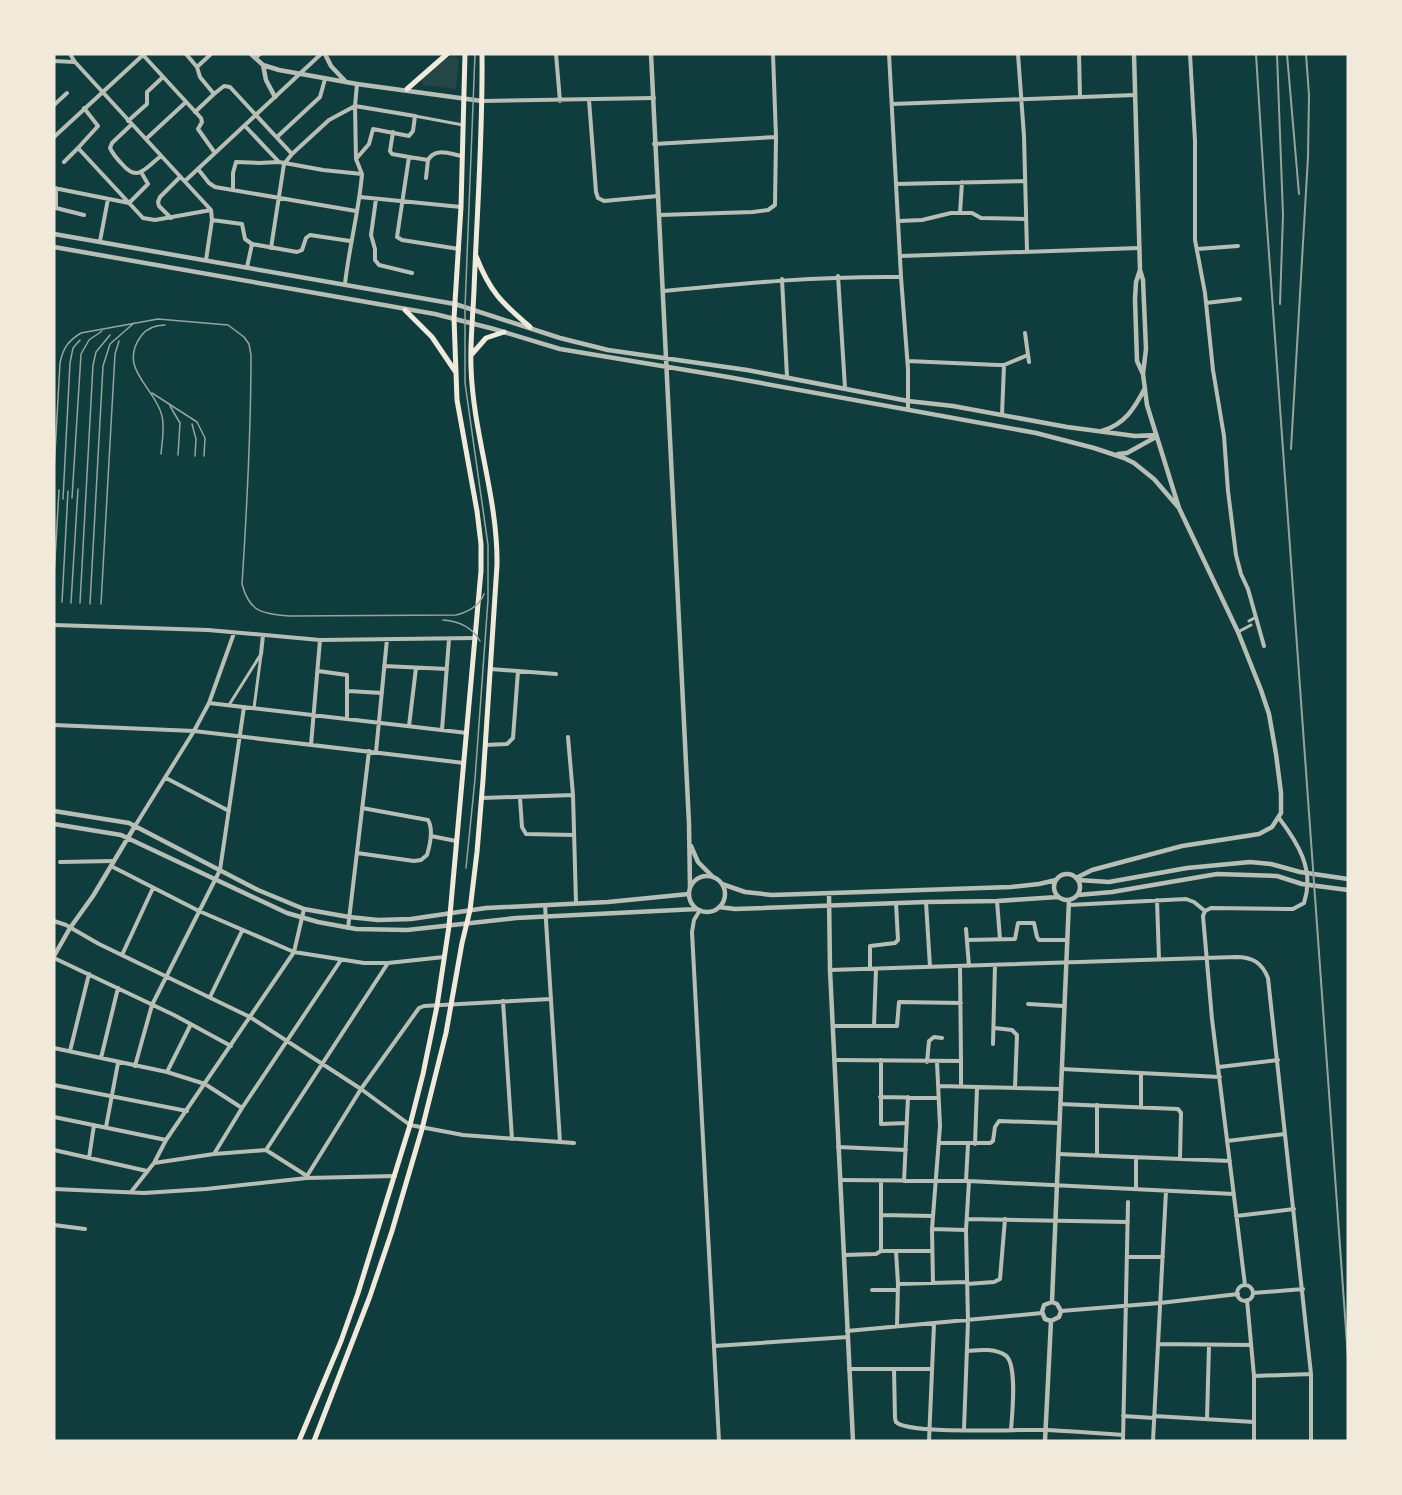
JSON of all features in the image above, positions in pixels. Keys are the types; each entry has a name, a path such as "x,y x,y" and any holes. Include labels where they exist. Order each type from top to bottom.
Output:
{"main road":[{"path":"407,89 447,54"},
{"path":"299,1441 344,1331 410,1125 437,1006 449,926 480,593 481,544 457,400 454,318 461,207 465,54"},
{"path":"314,1441 370,1296 422,1129 470,910 482,798 497,565 497,531 472,391 471,323 483,101 482,54"},
{"path":"475,253 490,288 530,327"},
{"path":"405,309 432,337 456,374"},
{"path":"471,356 476,347 486,338 504,332"}],"street":[{"path":"70,54 211,210 212,220 206,260"},
{"path":"54,136 143,54 202,120 199,131 215,153"},
{"path":"186,54 214,94"},
{"path":"197,67 211,54"},
{"path":"253,56 260,54"},
{"path":"185,181 299,73 323,54 346,82"},
{"path":"556,54 560,101"},
{"path":"651,54 690,844 689,894 692,903 698,909"},
{"path":"660,216 753,212 771,208 776,202 777,137 773,54"},
{"path":"889,54 908,361 908,410"},
{"path":"1018,54 1022,99 1027,251"},
{"path":"1079,54 1080,97"},
{"path":"1134,54 1139,248 1146,349 1143,375"},
{"path":"1190,54 1195,141 1197,249 1224,436 1236,555 1264,646"},
{"path":"253,56 263,65 325,79 483,101 654,98"},
{"path":"54,61 75,62"},
{"path":"263,65 266,80 274,97"},
{"path":"161,156 141,172 134,174 129,172 110,148 147,104 147,92 163,77"},
{"path":"277,137 320,97 325,79"},
{"path":"345,284 362,174 356,159 357,84"},
{"path":"195,112 224,86 230,87 292,154"},
{"path":"54,105 68,93"},
{"path":"892,104 1135,95"},
{"path":"589,100 598,198 604,201 658,196"},
{"path":"146,139 186,102"},
{"path":"271,248 281,163 329,120 355,106 463,125"},
{"path":"64,162 98,126 84,108"},
{"path":"356,159 369,144 373,129 411,135 415,116"},
{"path":"245,126 281,163"},
{"path":"393,132 390,151 393,154 428,160"},
{"path":"654,144 777,137"},
{"path":"78,148 143,218 171,218 211,210"},
{"path":"426,178 428,160 432,154 437,152 462,156"},
{"path":"409,157 396,234 399,239 459,249"},
{"path":"233,190 233,172 236,162 281,163 362,174"},
{"path":"198,169 211,185 278,199 356,211"},
{"path":"129,203 148,184 141,172"},
{"path":"171,218 159,206 158,200 180,177"},
{"path":"896,184 1025,181"},
{"path":"960,213 962,182"},
{"path":"84,215 56,208 55,188 129,203"},
{"path":"360,197 461,207"},
{"path":"100,242 108,199"},
{"path":"376,199 371,235 375,260 377,264 411,273"},
{"path":"899,221 922,220 960,213 972,213 981,218 1026,219"},
{"path":"212,220 240,223 243,226 245,239 252,244 271,248 299,251 310,235 350,242"},
{"path":"54,234 454,304 587,346 787,377 908,401 953,405 1002,416 1099,432 1156,436"},
{"path":"247,267 252,244"},
{"path":"1197,249 1238,246"},
{"path":"54,247 454,318 560,349 1036,434 1115,454 1134,463 1154,479 1179,508"},
{"path":"901,256 1139,248"},
{"path":"1077,879 1097,869 1182,846 1253,836 1272,827 1279,818 1281,793 1269,714 1238,632 1179,508 1156,436 1143,375 1137,361 1134,299 1140,270"},
{"path":"664,291 782,279 838,276 901,277"},
{"path":"838,276 845,388"},
{"path":"782,279 787,377"},
{"path":"1206,303 1240,299"},
{"path":"1025,333 1029,362"},
{"path":"908,361 1004,365 1028,355"},
{"path":"1002,416 1004,365"},
{"path":"1099,432 1114,427 1127,418 1145,388"},
{"path":"1115,454 1127,453 1156,436"},
{"path":"1238,632 1256,617"},
{"path":"54,625 234,633 320,640 475,638"},
{"path":"231,1046 54,957 55,950 93,896 194,731 208,703 234,633"},
{"path":"254,708 263,635"},
{"path":"376,752 387,639"},
{"path":"442,730 449,639"},
{"path":"311,745 320,640"},
{"path":"229,705 261,654"},
{"path":"384,666 447,669"},
{"path":"409,726 416,668"},
{"path":"490,669 556,674"},
{"path":"318,671 347,675 347,719"},
{"path":"485,745 507,744 513,738 518,671"},
{"path":"348,691 382,693"},
{"path":"208,703 467,733"},
{"path":"135,1066 152,1005 220,870 244,707"},
{"path":"54,725 194,731 464,763"},
{"path":"568,737 573,795 576,903"},
{"path":"348,928 369,751"},
{"path":"166,778 229,811"},
{"path":"482,798 573,795"},
{"path":"520,798 522,827 526,834 574,835"},
{"path":"357,853 417,861 427,855 431,836 431,823 428,820 362,808"},
{"path":"54,811 115,820 135,826 258,890 304,909 349,917 393,920 470,910 689,894"},
{"path":"1245,1285 1203,916 1205,911 1211,908 1293,909 1304,903 1306,893 1303,856 1300,847 1279,818"},
{"path":"54,824 111,832 277,909 348,928 366,930 407,930 546,916 698,909 708,912 719,907 735,909 1058,897 1069,903 1191,900 1205,911"},
{"path":"431,836 456,841"},
{"path":"690,844 698,862 722,884 754,894 829,894 1019,886 1056,880 1065,874 1077,879 1109,882 1187,868 1235,863 1271,864 1300,872 1348,879"},
{"path":"60,862 113,863 153,888 199,911 294,952 342,960 388,963 445,957"},
{"path":"1097,869 1091,876 1100,882"},
{"path":"1078,895 1112,892 1217,874 1277,876 1302,884 1348,890"},
{"path":"690,888 700,877 714,877"},
{"path":"1052,1302 1065,963 1069,903 1078,895 1080,888 1077,879"},
{"path":"1056,880 1054,887 1058,897"},
{"path":"719,907 724,897 722,884"},
{"path":"122,955 153,888"},
{"path":"829,894 830,970 853,1441"},
{"path":"1157,900 1158,959"},
{"path":"997,901 999,939"},
{"path":"926,902 930,967"},
{"path":"870,969 870,946 895,943 898,940 896,903"},
{"path":"545,905 560,1142"},
{"path":"131,1193 154,1163 166,1140 294,952 304,909"},
{"path":"698,909 692,932 719,1441"},
{"path":"54,921 66,924 122,955 250,1017 361,1089 410,1125 422,1129 574,1143"},
{"path":"967,939 1016,938 1018,922 1025,921 1035,924 1038,940 1067,940"},
{"path":"966,929 969,966"},
{"path":"210,997 242,931"},
{"path":"830,970 1248,957 1262,965 1268,978 1303,1289 1311,1374 1311,1441"},
{"path":"214,1154 286,1041 342,960"},
{"path":"266,1150 388,963"},
{"path":"993,1044 995,965"},
{"path":"960,966 961,1087"},
{"path":"873,1026 876,969"},
{"path":"70,1051 89,974"},
{"path":"101,1058 118,988"},
{"path":"307,1177 361,1089 416,1011 424,1006 551,999"},
{"path":"503,1001 512,1138"},
{"path":"833,1026 897,1026 899,1002 961,1004"},
{"path":"1028,1004 1063,1006"},
{"path":"167,1072 191,1024"},
{"path":"995,1028 1012,1030 1017,1035 1015,1088"},
{"path":"927,1062 929,1041 931,1038 942,1038"},
{"path":"54,1048 167,1072 205,1084 242,1108"},
{"path":"835,1060 961,1061"},
{"path":"881,1060 881,1124 907,1123"},
{"path":"1219,1067 1278,1060"},
{"path":"933,1283 932,1229 939,1143 937,1062"},
{"path":"106,1127 118,1063"},
{"path":"1061,1069 1220,1077"},
{"path":"1141,1073 1141,1106"},
{"path":"54,1085 187,1111"},
{"path":"938,1086 1060,1089"},
{"path":"975,1144 977,1088"},
{"path":"880,1097 938,1098"},
{"path":"904,1181 908,1097"},
{"path":"1060,1104 1141,1106 1180,1111 1180,1158"},
{"path":"1097,1105 1097,1155"},
{"path":"54,1117 166,1140"},
{"path":"939,1143 993,1142 996,1124 999,1121 1059,1124"},
{"path":"89,1158 94,1125"},
{"path":"1227,1141 1285,1134"},
{"path":"964,1429 968,1321 966,1230 968,1144"},
{"path":"838,1146 906,1150"},
{"path":"54,1150 147,1171"},
{"path":"154,1163 214,1154 266,1150 307,1177"},
{"path":"1058,1154 1230,1161"},
{"path":"1136,1157 1136,1189"},
{"path":"54,1189 131,1193 206,1189 307,1177 394,1176"},
{"path":"840,1180 968,1181 1234,1194"},
{"path":"881,1181 881,1251"},
{"path":"1153,1441 1166,1191"},
{"path":"1123,1441 1128,1202"},
{"path":"1236,1216 1294,1209"},
{"path":"882,1215 933,1216"},
{"path":"967,1219 1128,1222"},
{"path":"898,1284 994,1282 1001,1278 1005,1219"},
{"path":"54,1225 85,1228"},
{"path":"932,1229 966,1230"},
{"path":"844,1255 876,1254 881,1251 932,1251"},
{"path":"896,1251 897,1326"},
{"path":"1128,1257 1163,1257"},
{"path":"1245,1285 1251,1287 1253,1293 1247,1300 1241,1299 1238,1294 1240,1287 1245,1285"},
{"path":"1253,1293 1303,1289"},
{"path":"872,1290 898,1290"},
{"path":"1060,1311 1160,1304 1238,1294"},
{"path":"1247,1300 1254,1376 1254,1441"},
{"path":"1052,1302 1059,1306 1060,1311 1059,1317 1052,1321 1045,1319 1042,1313 1044,1305 1052,1302"},
{"path":"714,1346 1042,1313"},
{"path":"1045,1441 1052,1321"},
{"path":"929,1441 934,1323"},
{"path":"1159,1344 1251,1345"},
{"path":"1207,1419 1209,1345"},
{"path":"967,1351 996,1352 1010,1359 1013,1375 1011,1430"},
{"path":"849,1369 932,1369"},
{"path":"894,1369 896,1422 901,1426 930,1429 1046,1430 1123,1435"},
{"path":"1254,1376 1311,1374"},
{"path":"1124,1416 1254,1422"}],"shaded area":[{"path":"454,56 459,60 456,89 422,85 422,80 436,66"}],"tram line":[{"path":"466,868 488,600 488,545 465,383 465,308 475,54"},
{"path":"54,471 60,363 67,345 73,339 81,333 158,319 228,325 244,337 249,344 251,355 242,584 248,600 264,612 289,616 456,615 473,608 484,594"},
{"path":"90,604 103,366 110,344 134,323"},
{"path":"161,454 162,416 153,396 140,378 133,358 135,348 143,333 165,325"},
{"path":"72,498 81,354 89,340 102,331"},
{"path":"80,603 93,365 96,352 110,335"},
{"path":"63,499 70,363 73,348 80,340"},
{"path":"101,604 115,354 119,341"},
{"path":"152,393 197,422 205,438 204,456"},
{"path":"170,406 180,423 178,455"},
{"path":"192,424 196,439 195,456"},
{"path":"71,603 78,489"},
{"path":"54,577 59,490"},
{"path":"62,602 68,491"},
{"path":"443,620 464,626 480,641"}],"railway":[{"path":"1256,54 1348,1358"},
{"path":"1277,54 1283,215 1280,304"},
{"path":"1287,54 1299,194"},
{"path":"1291,449 1308,157 1309,95 1306,54"}]}
